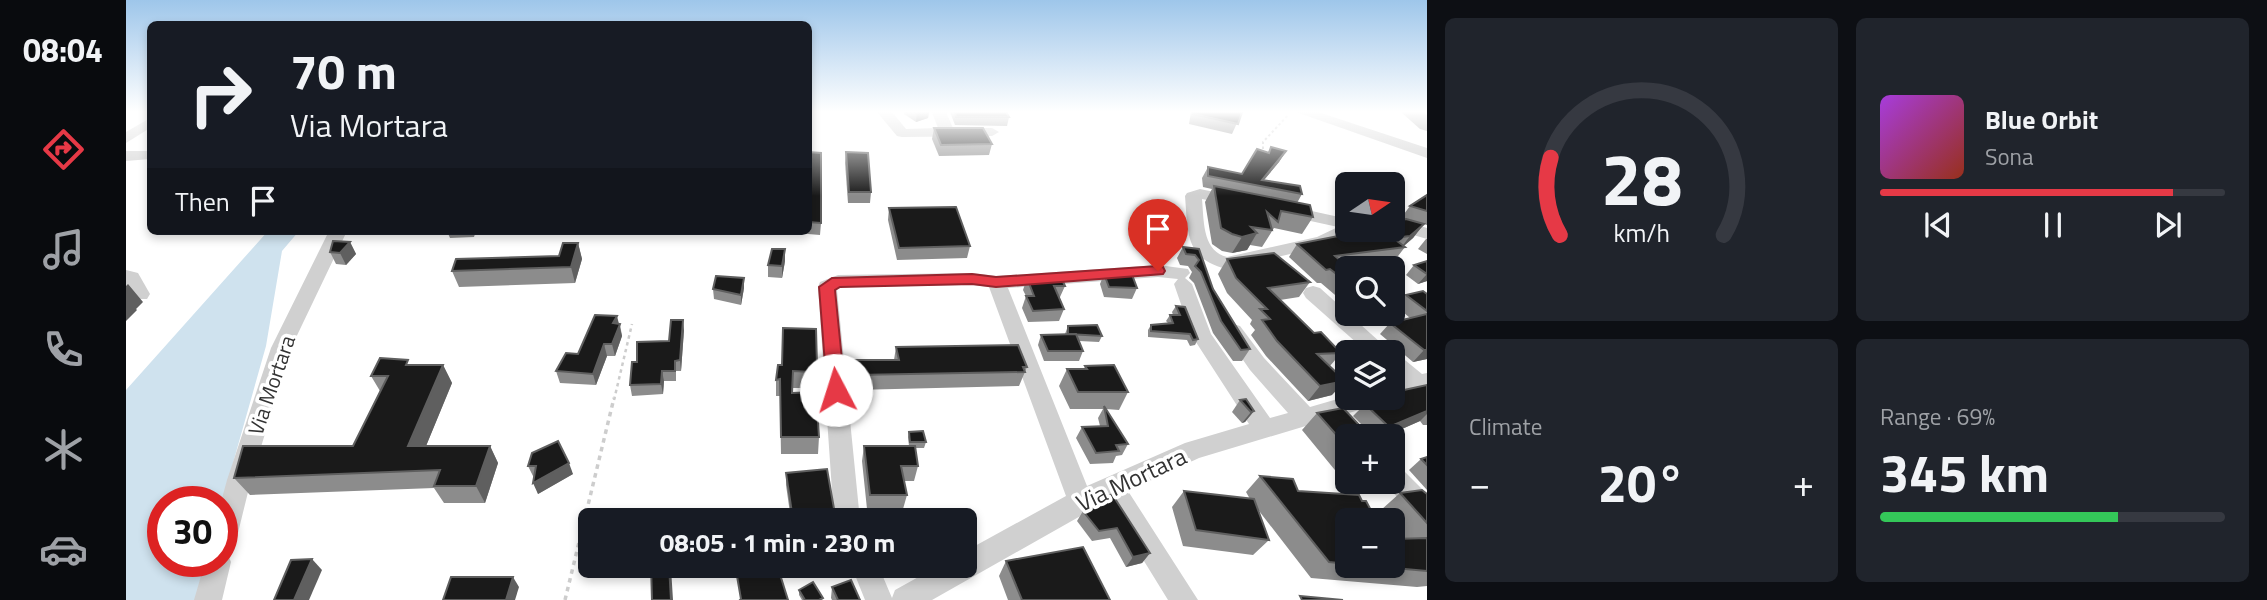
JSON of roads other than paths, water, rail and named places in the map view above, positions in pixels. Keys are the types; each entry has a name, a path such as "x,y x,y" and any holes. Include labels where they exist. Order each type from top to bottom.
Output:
{"street":[{"path":"1388,140 1427,153"},
{"path":"126,156 147,155"},
{"path":"1252,204 1200,194 1193,196 1200,248 1208,257 1227,263 1322,241 1335,234"},
{"path":"1278,209 1335,224"},
{"path":"1405,227 1427,234"},
{"name":"Via Mortara","path":"237,486 282,348 336,235"},
{"path":"846,508 827,287 838,281 972,279 996,282 1158,271 1182,278 1202,336 1266,430"},
{"path":"126,276 131,277 139,294"},
{"path":"996,282 1080,501"},
{"path":"1312,293 1367,340"},
{"path":"1223,312 1257,364 1307,418"},
{"path":"1405,370 1422,382"},
{"path":"1405,387 1422,382"},
{"name":"Via Mortara","path":"905,600 1080,501 1193,450 1307,418 1339,419 1353,410"},
{"path":"1112,487 1184,600"},
{"path":"1405,489 1427,512"},
{"path":"208,600 214,577"},
{"path":"870,578 879,600"}],"water":[{"path":"264,235 296,235 282,251 266,346 227,486 147,486 147,577 202,577 195,600 126,600 126,390"}]}
